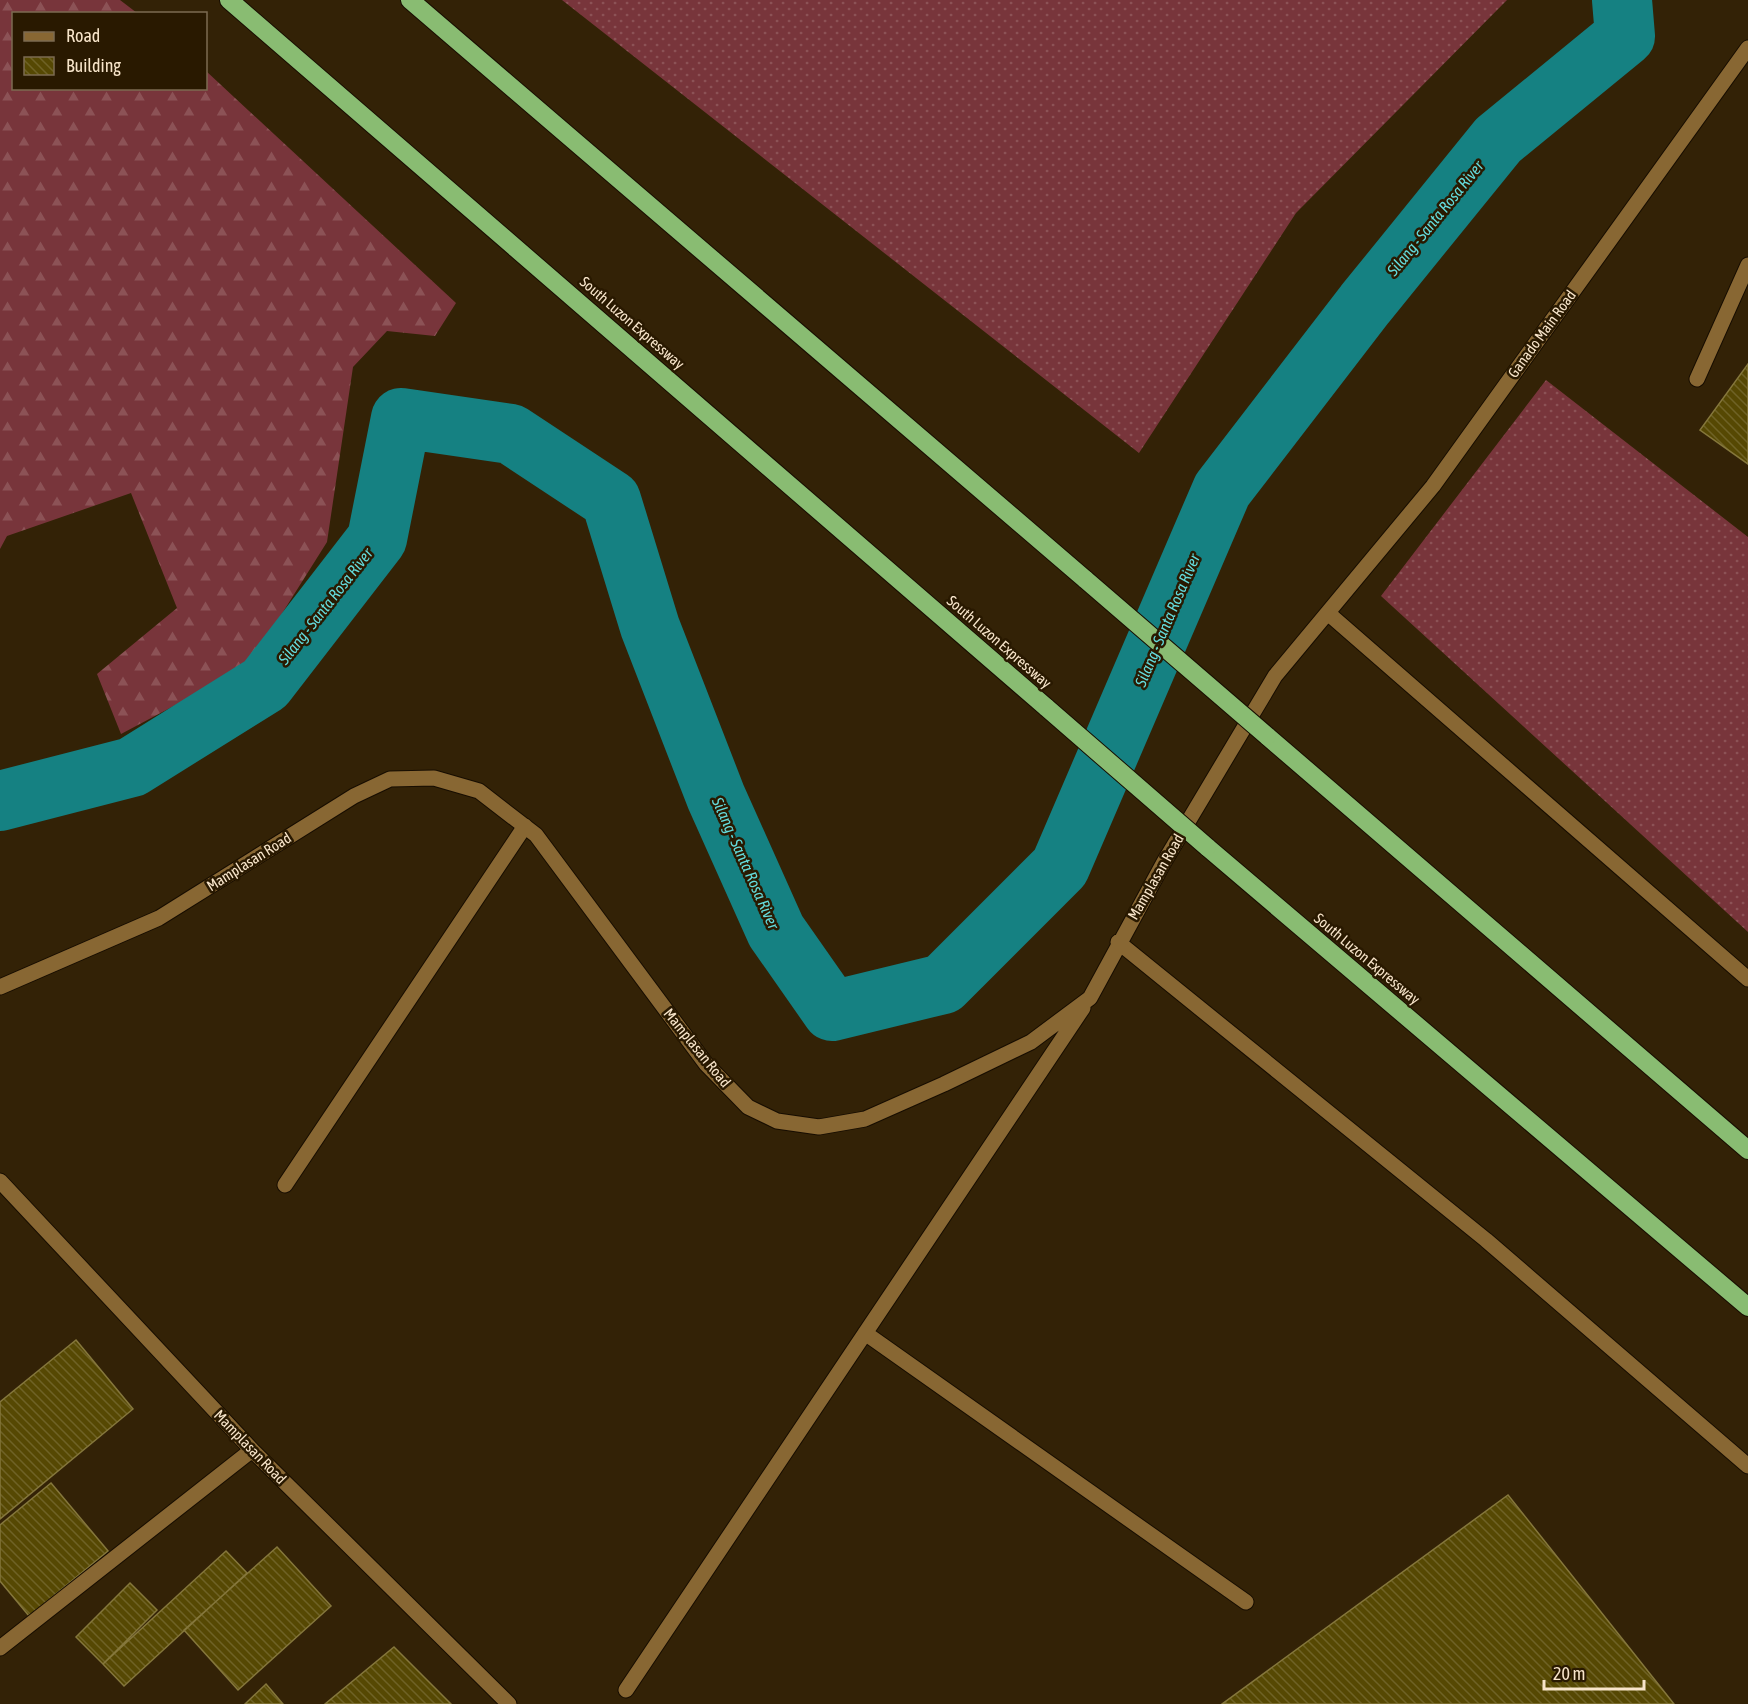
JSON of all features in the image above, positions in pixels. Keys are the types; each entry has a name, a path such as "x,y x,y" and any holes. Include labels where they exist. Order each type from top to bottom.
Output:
{"highway":[{"name":"South Luzon Expressway","path":"229,0 1207,847 1748,1307"},
{"path":"410,0 1748,1150"},
{"path":"429,0 472,53"}],"street":[{"name":"Ganado Main Road","path":"1329,614 1432,486 1748,48"},
{"path":"1697,378 1748,265"},
{"name":"Mamplasan Road","path":"0,987 159,918 354,796 390,779 434,778 479,791 537,835 706,1064 748,1107 777,1121 819,1126 865,1119 945,1084 1030,1042 1090,998 1118,942 1275,676 1329,614"},
{"path":"1329,614 1748,979"},
{"path":"285,1185 525,826"},
{"path":"1118,942 1477,1232 1748,1466"},
{"path":"626,1690 1090,998"},
{"name":"Mamplasan Road","path":"0,1181 252,1450 509,1704"},
{"path":"866,1333 1246,1602"},
{"path":"0,1648 252,1450"}],"green space":[{"path":"0,0 120,0 136,12 12,12 12,90 207,90 207,72 456,303 435,336 387,331 353,367 327,542 249,666 121,734 97,674 177,608 131,493 7,536 0,549"},
{"path":"562,0 1507,0 1296,213 1139,453"},
{"path":"1546,380 1748,537 1748,932 1381,596"}],"building":[{"path":"1748,364 1748,464 1700,430"},
{"path":"76,1340 133,1409 0,1519 0,1402"},
{"path":"51,1483 108,1551 29,1616 0,1581 0,1525"},
{"path":"1508,1495 1674,1704 1222,1704"},
{"path":"277,1547 331,1606 238,1690 184,1630"},
{"path":"226,1551 247,1573 124,1686 103,1664"},
{"path":"130,1583 157,1610 103,1664 76,1637"},
{"path":"394,1647 451,1704 325,1704"},
{"path":"266,1684 283,1704 245,1704"}],"waterway":[{"name":"Silang - Santa Rosa River","path":"0,801 132,767 265,684 377,539 401,418 511,434 611,500 650,627 716,797 776,931 832,1011 943,984 1060,867 1222,490 1365,304 1498,140 1625,36 1622,0"}]}
